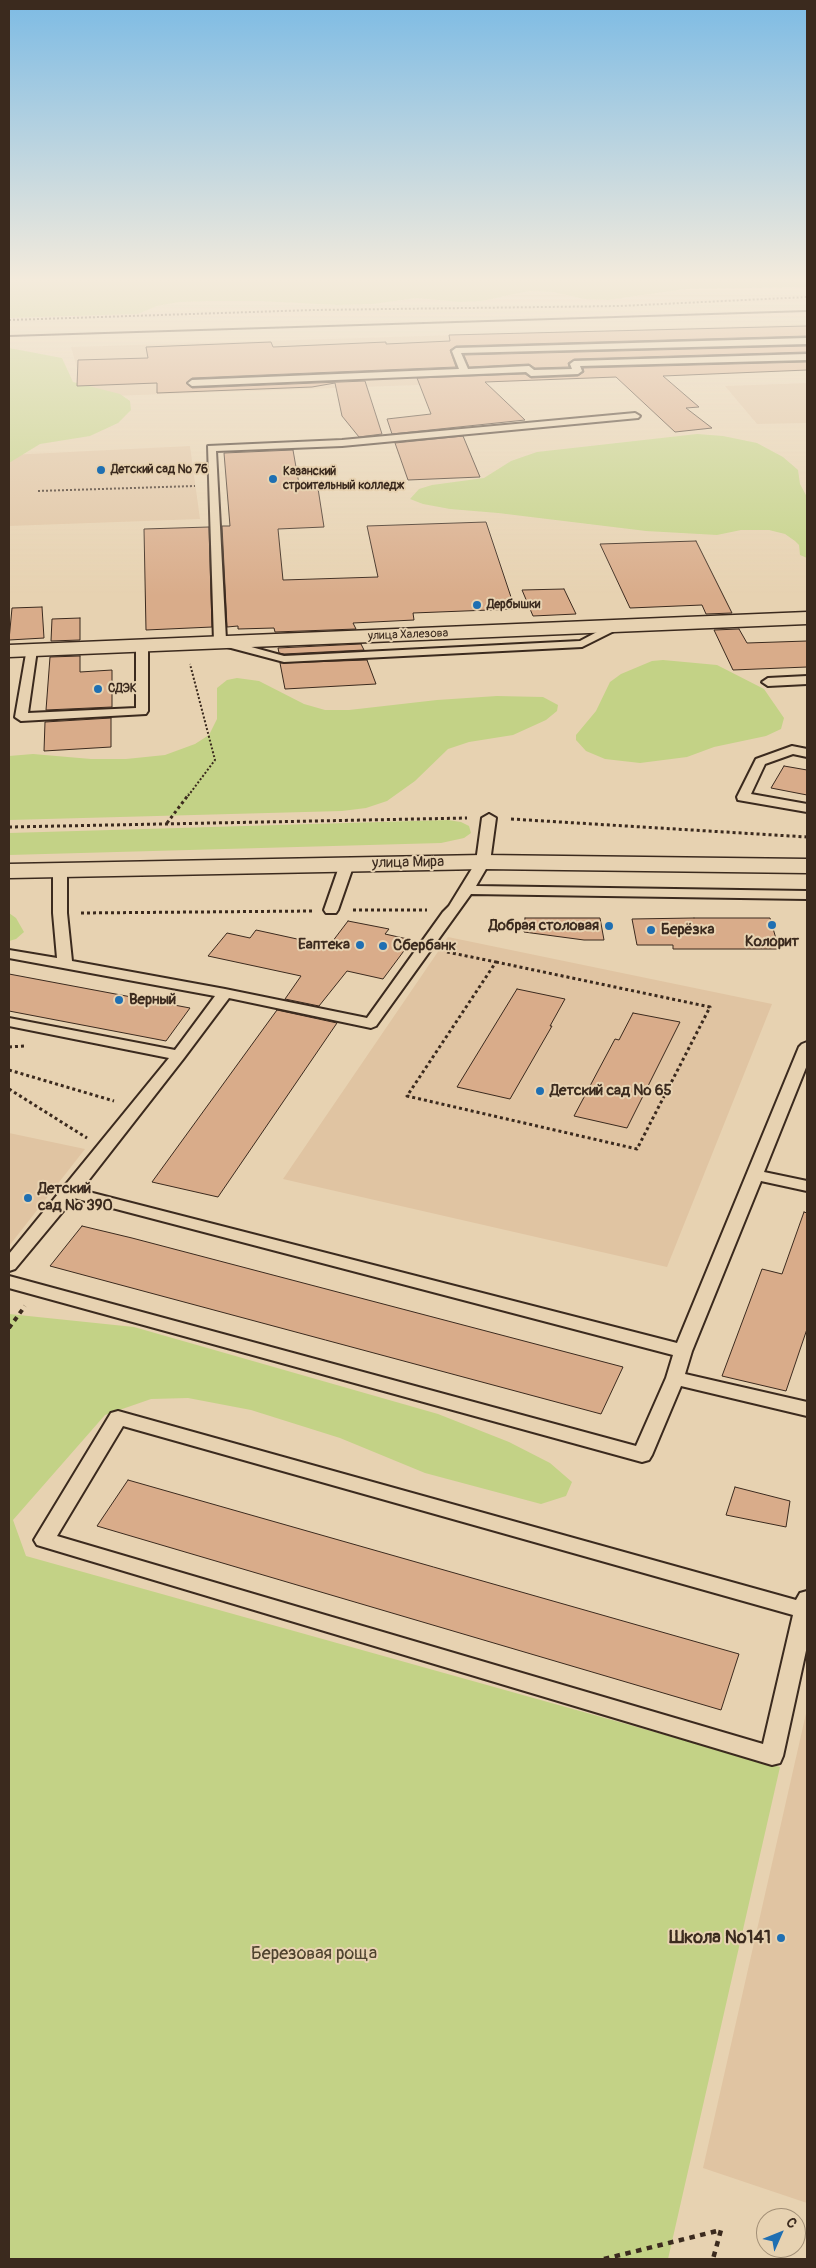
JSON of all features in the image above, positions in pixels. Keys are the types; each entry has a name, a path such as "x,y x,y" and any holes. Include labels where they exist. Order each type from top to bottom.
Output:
{"street":[{"name":"улица Халезова","path":"9,651 807,618"},
{"name":"улица Мира","path":"9,871 484,862 807,866"}],"lane":[{"path":"220,642 211,448 342,443 635,416"},
{"path":"31,650 21,717 142,711 142,646"},
{"path":"768,682 807,680"},
{"path":"807,753 792,750 760,762 743,797 807,808"},
{"path":"9,954 225,993 371,1023 432,948 448,915 456,909 484,862 489,818"},
{"path":"330,910 347,864"},
{"path":"60,870 60,913 65,965"},
{"path":"467,890 807,895"},
{"path":"9,1265 137,1108 225,993"},
{"path":"9,1022 179,1055"},
{"path":"9,1282 642,1455 675,1378 683,1351 807,1047"},
{"path":"755,1175 807,1186"},
{"path":"70,1192 683,1351"},
{"path":"675,1378 807,1409"},
{"path":"118,1418 806,1605 772,1756 44,1540 118,1418"}],"path":[{"path":"38,491 213,486"},
{"path":"167,824 215,760 185,644"},
{"path":"9,827 489,818 807,837"},
{"path":"432,948 710,1007 637,1149 407,1096 496,962"},
{"path":"9,1070 137,1108"},
{"path":"9,1089 104,1148"},
{"path":"604,2259 721,2230 713,2259"}],"shaded area":[{"path":"82,385 423,385 85,397"},
{"path":"807,385 807,423 757,424 725,386"},
{"name":"Детский сад № 76","path":"190,446 200,519 9,526 9,455"},
{"name":"Детский сад № 65","path":"448,937 772,1004 667,1267 283,1179"},
{"name":"Детский сад № 390","path":"9,1133 85,1149 9,1246"},
{"name":"Школа №141","path":"807,1709 807,2203 703,2168"}],"green space":[{"path":"9,385 84,385 120,394 130,401 131,410 118,423 90,436 40,444 9,463"},
{"path":"697,434 723,436 757,443 783,457 798,470 800,484 807,497 807,558 800,555 799,545 795,541 785,534 769,530 741,530 717,535 646,531 450,509 423,504 410,499 419,489 432,485 484,478 511,461 537,452"},
{"path":"663,660 717,665 764,689 784,718 781,729 766,736 714,747 687,757 640,763 605,759 586,751 576,740 576,735 596,711 610,682 621,674 652,661"},
{"path":"237,678 259,681 304,704 325,710 349,710 437,700 497,696 543,697 558,705 557,711 546,720 513,735 469,742 448,749 415,781 387,801 366,808 342,811 9,820 9,756 33,754 91,759 126,759 165,755 195,744 209,735 217,719 217,688 227,680"},
{"path":"448,820 461,822 469,826 471,833 464,838 441,843 9,855 9,833"},
{"path":"9,913 16,918 24,932 16,939 9,941"},
{"name":"Березовая роща","path":"9,1314 134,1327 438,1414 509,1442 550,1463 572,1482 566,1496 541,1504 425,1473 340,1438 251,1410 188,1398 151,1399 105,1415 13,1520 26,1556 780,1767 668,2259 9,2259"}],"building":[{"path":"77,385 108,385 77,386"},
{"path":"157,385 188,385 192,388 324,385 312,387 157,393"},
{"path":"335,385 366,385 382,434 359,437 342,416"},
{"path":"420,385 488,385 525,420 392,434 387,419 431,414"},
{"path":"624,385 673,385 699,407 686,408 712,428 675,432"},
{"path":"463,436 480,477 408,480 395,443"},
{"path":"293,450 299,484 317,482 324,527 278,529 283,580 378,577 367,526 486,522 515,609 413,613 414,620 353,623 356,629 275,632 274,628 238,629 238,626 227,627 222,526 230,526 224,453"},
{"path":"209,527 212,627 146,630 144,529"},
{"path":"696,541 732,613 706,614 702,605 630,608 600,544"},
{"path":"564,589 576,614 533,616 522,590"},
{"path":"42,607 44,638 9,640 12,608"},
{"path":"80,618 80,640 51,641 52,619"},
{"path":"739,629 747,643 807,641 807,667 733,670 714,630"},
{"path":"361,644 364,650 284,654 279,653 278,648"},
{"path":"80,656 80,672 112,670 112,707 46,710 50,657"},
{"path":"367,660 376,684 285,689 280,663"},
{"path":"111,718 111,747 44,751 45,722"},
{"path":"784,766 807,770 807,795 771,788"},
{"path":"525,918 600,918 604,940 584,940 524,932"},
{"path":"770,918 779,949 673,949 673,945 637,945 632,919"},
{"path":"348,921 389,929 385,934 412,940 383,979 347,971 319,1006 285,999 301,976 208,956 227,933 250,938 256,930 329,946"},
{"path":"9,974 190,1008 166,1041 9,1011"},
{"path":"517,989 565,999 550,1026 552,1026 510,1099 457,1087"},
{"path":"277,1010 337,1023 218,1197 152,1182"},
{"path":"633,1013 680,1022 627,1128 574,1116 615,1039 619,1040"},
{"path":"804,1212 807,1213 807,1329 786,1391 722,1376 762,1269 782,1274"},
{"path":"82,1226 623,1367 601,1414 50,1266"},
{"path":"128,1480 739,1654 721,1710 97,1526"},
{"path":"735,1487 790,1501 786,1527 726,1515"}],"place":[{"name":"Детский сад № 76","path":"101,470"},
{"name":"Казанский строительный колледж","path":"273,479"},
{"name":"Дербышки","path":"477,605"},
{"name":"СДЭК","path":"98,689"},
{"name":"Колорит","path":"772,925"},
{"name":"Добрая столовая","path":"609,926"},
{"name":"Берёзка","path":"651,930"},
{"name":"Еаптека","path":"360,945"},
{"name":"Сбербанк","path":"383,946"},
{"name":"Верный","path":"119,1000"},
{"name":"Детский сад № 65","path":"540,1091"},
{"name":"Детский сад № 390","path":"28,1198"},
{"name":"Школа №141","path":"781,1938"}]}
